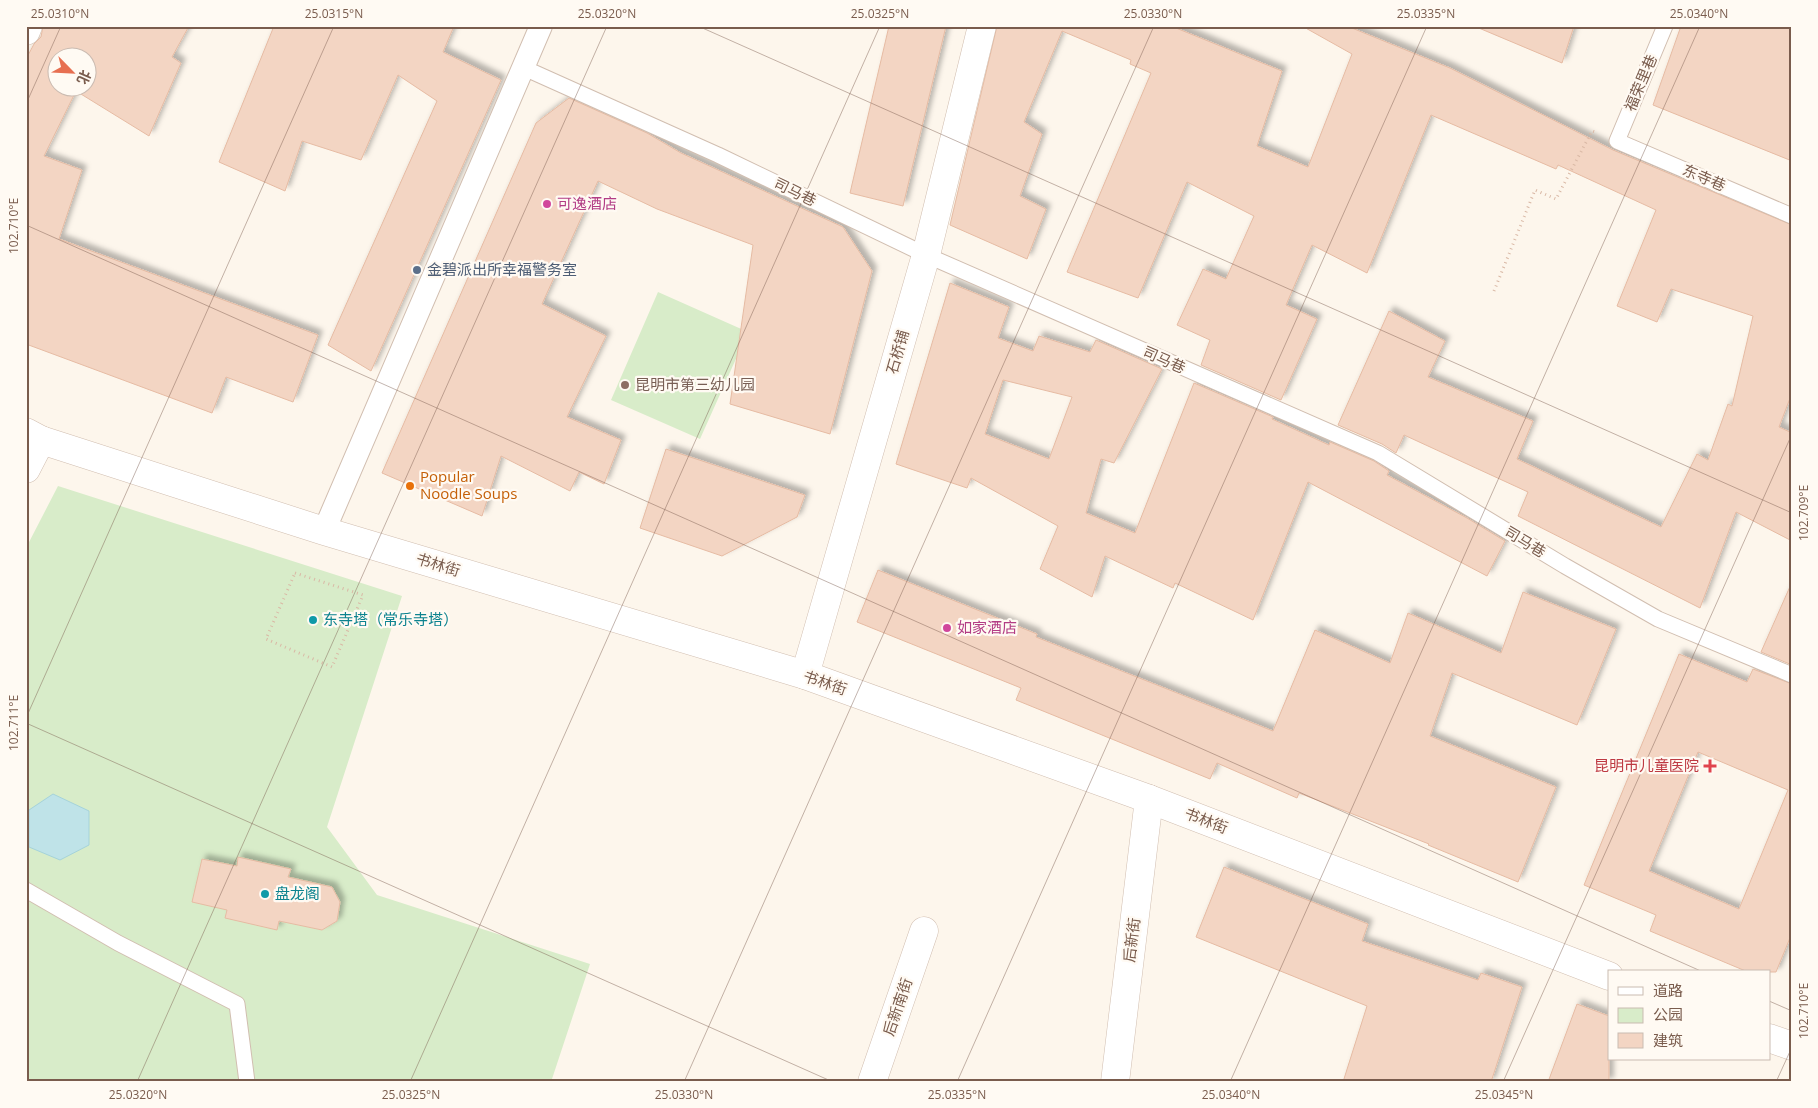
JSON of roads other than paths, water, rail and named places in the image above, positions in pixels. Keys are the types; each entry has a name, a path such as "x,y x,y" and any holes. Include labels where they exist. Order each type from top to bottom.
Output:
{"street":[{"path":"26,31 28,26"},
{"path":"324,531 541,26"},
{"name":"石桥铺","path":"805,675 926,256 982,26"},
{"path":"26,469 34,436"},
{"name":"书林街","path":"34,436 324,531 805,675 1149,799 1608,976"},
{"name":"后新街","path":"1115,1082 1149,799"},
{"name":"后新南街","path":"872,1082 924,932"},
{"path":"1770,1038 1792,1046"}],"lane":[{"name":"福荣里巷","path":"1617,141 1665,26"},
{"name":"司马巷","path":"524,68 718,155 926,256 1378,453 1565,566 1658,619 1792,675"},
{"name":"东寺巷","path":"1617,141 1792,216"},
{"path":"26,890 118,943 237,1004 247,1082"}],"water":[{"path":"53,794 89,811 89,845 60,860 29,847 29,810"}],"place":[{"name":"可逸酒店","path":"547,204"},
{"name":"金碧派出所幸福警务室","path":"417,270"},
{"name":"昆明市第三幼儿园","path":"625,385"},
{"name":"Popular Noodle Soups","path":"410,486"},
{"name":"东寺塔（常乐寺塔）","path":"313,620"},
{"name":"如家酒店","path":"947,628"},
{"name":"昆明市儿童医院","path":"1710,766"},
{"name":"盘龙阁","path":"265,894"}]}
